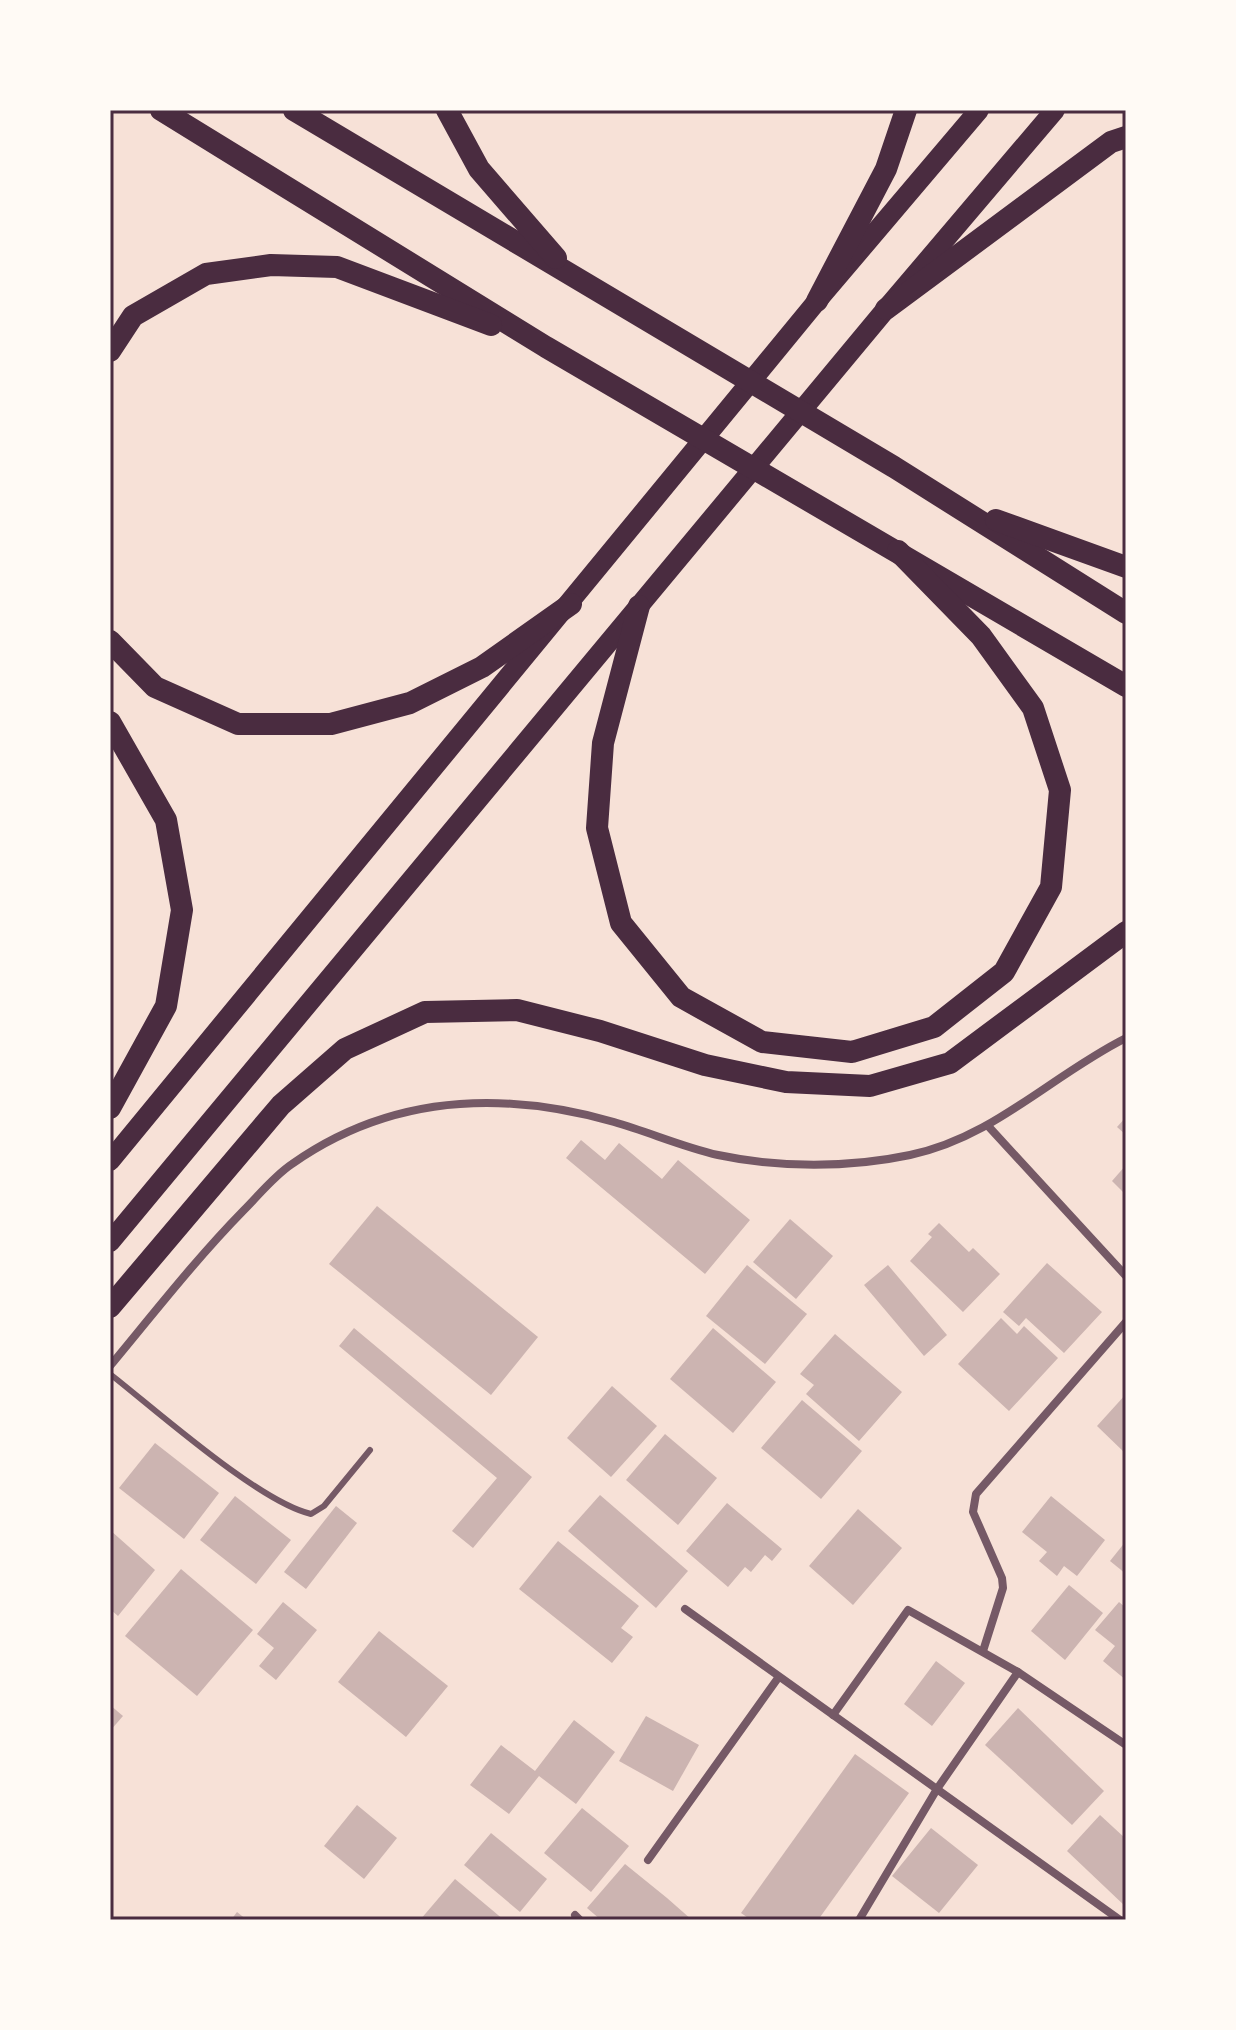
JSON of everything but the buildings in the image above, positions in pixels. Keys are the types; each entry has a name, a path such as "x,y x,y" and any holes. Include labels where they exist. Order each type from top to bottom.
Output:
{"highway":[{"path":"161,110 546,347 1126,686"},
{"path":"294,110 894,467 1126,613"},
{"path":"447,110 479,169 573,276"},
{"path":"817,301 886,169 906,110"},
{"path":"886,309 1111,142 1126,137"},
{"path":"110,351 133,316 206,274 271,265 337,267 546,347"},
{"path":"956,505 1126,567"},
{"path":"639,606 603,743 597,828 621,923 681,997 762,1042 852,1052 934,1027 1004,972 1051,887 1060,790 1033,708 981,636 898,551"},
{"path":"110,641 155,687 238,724 331,724 410,703 470,673 571,604"},
{"path":"110,722 166,820 182,910 166,1006 110,1108"},
{"path":"110,1307 281,1105 345,1049 425,1012 517,1010 600,1031 719,1068 786,1082 870,1086 950,1063 1126,932"}],"main road":[{"path":"110,1161 817,301 979,110"},
{"path":"110,1242 1055,110"}],"street":[{"path":"110,1366 212,1242 291,1165 370,1121 445,1103 508,1102 612,1121 717,1155 779,1164 837,1163 911,1155 989,1127 1088,1057 1126,1038"},
{"path":"989,1127 1126,1276"},
{"path":"983,1651 1003,1588 1002,1578 973,1512 976,1494 1126,1322"},
{"path":"685,1609 1120,1920"},
{"path":"833,1715 908,1610 1018,1672 1126,1745"},
{"path":"859,1920 937,1789 1018,1672"},
{"path":"648,1860 778,1678"}],"lane":[{"path":"110,1374 246,1479 299,1511 311,1514 324,1506 370,1450"}]}
